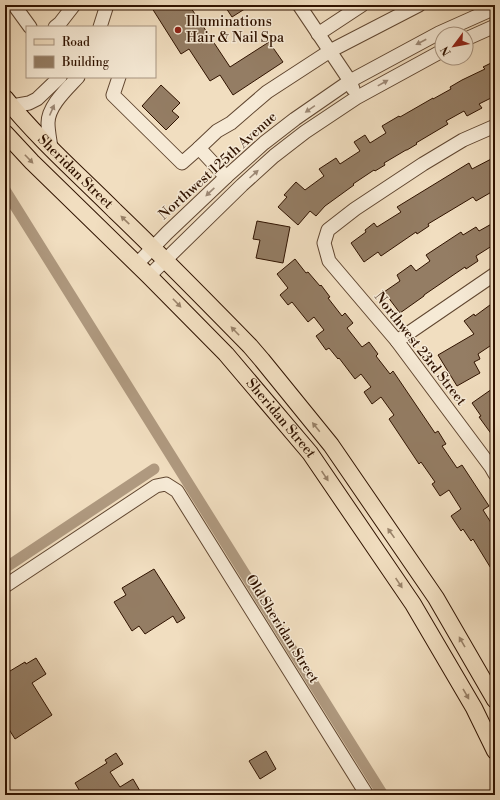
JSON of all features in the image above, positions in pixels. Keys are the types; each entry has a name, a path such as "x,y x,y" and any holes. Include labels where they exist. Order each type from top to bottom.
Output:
{"main road":[{"name":"Sheridan Street","path":"8,102 51,148 153,247 250,346 331,445 436,598 495,700"},
{"name":"Sheridan Street","path":"5,133 32,162 137,264 226,354 310,453 413,604 474,708 495,751"}],"street":[{"path":"14,5 29,26"},
{"path":"60,26 74,5"},
{"path":"100,26 107,5"},
{"path":"299,5 350,81 356,98"},
{"path":"318,34 362,5"},
{"path":"119,78 113,95 182,163 217,131 231,123 267,92 330,51 419,5"},
{"name":"Northwest 125th Avenue","path":"137,264 226,177 264,143 295,120 350,81 439,33 495,8"},
{"path":"474,35 495,26"},
{"path":"149,276 242,185 274,156 304,132 356,98 434,55"},
{"path":"8,102 29,103 37,99 59,78"},
{"path":"51,148 48,122 52,108 77,78"},
{"name":"Northwest 23rd Street","path":"495,126 463,140 423,164 355,209 328,230 324,243 329,261 397,341 495,474"},
{"path":"199,148 226,177"},
{"path":"397,341 495,274"},
{"name":"Old Sheridan Street","path":"5,586 156,486 166,484 177,491 367,795"}],"building":[{"path":"150,5 189,5 230,67 269,42 283,62 233,95 220,75 210,81 189,49 181,54"},
{"path":"224,5 251,5 232,17"},
{"path":"495,61 495,96 479,104 482,108 467,116 464,111 446,121 448,124 384,163 385,165 375,171 374,170 353,184 354,185 325,206 316,216 310,211 298,225 278,207 287,197 284,195 296,182 305,190 324,176 319,169 336,158 340,164 360,151 354,142 365,135 370,143 386,133 382,126 451,89 450,87 485,69 483,67"},
{"path":"161,85 180,103 172,111 179,117 166,130 142,106"},
{"path":"495,157 495,190 476,201 473,197 428,224 429,226 417,234 416,232 381,256 378,252 364,262 351,243 366,232 365,230 374,223 377,227 401,212 397,207 469,163 472,169"},
{"path":"257,221 290,227 283,263 256,258 260,240 253,239"},
{"path":"495,222 495,244 476,256 478,261 466,269 465,267 400,313 384,292 400,281 397,275 411,265 416,271 430,261 426,255 461,232 463,235 476,227 479,231"},
{"path":"295,259 306,273 308,272 320,286 321,285 330,297 328,298 342,316 345,313 353,323 347,328 362,347 369,342 378,354 376,356 390,374 393,371 435,433 438,431 446,444 442,446 457,468 462,465 489,506 483,510 495,529 495,575 473,539 471,541 463,529 461,531 451,516 461,509 449,490 440,496 432,484 435,482 421,462 419,464 389,419 394,415 381,397 372,404 364,392 371,387 361,374 355,379 339,358 338,359 329,348 326,350 316,336 324,330 314,317 308,322 292,302 288,305 280,295 288,288 277,274"},
{"path":"490,305 495,312 495,336 490,340 493,344 478,354 480,359 474,362 480,373 457,386 438,355 474,334 464,321 474,314 475,316"},
{"path":"492,389 495,394 495,439 479,417 481,416 472,403"},
{"path":"154,569 185,618 177,623 173,616 145,634 139,626 132,631 114,602 126,595 122,588"},
{"path":"36,658 46,674 32,683 52,715 15,739 5,723 5,674 25,662 26,664"},
{"path":"266,751 276,769 260,779 249,761"},
{"path":"116,753 123,764 110,772 120,787 133,779 140,791 134,795 82,795 75,783 107,763 105,760"}],"waterway":[{"path":"5,190 383,795"},
{"path":"5,568 154,469"}],"place":[{"name":"Illuminations Hair & Nail Spa","path":"178,30"}]}
